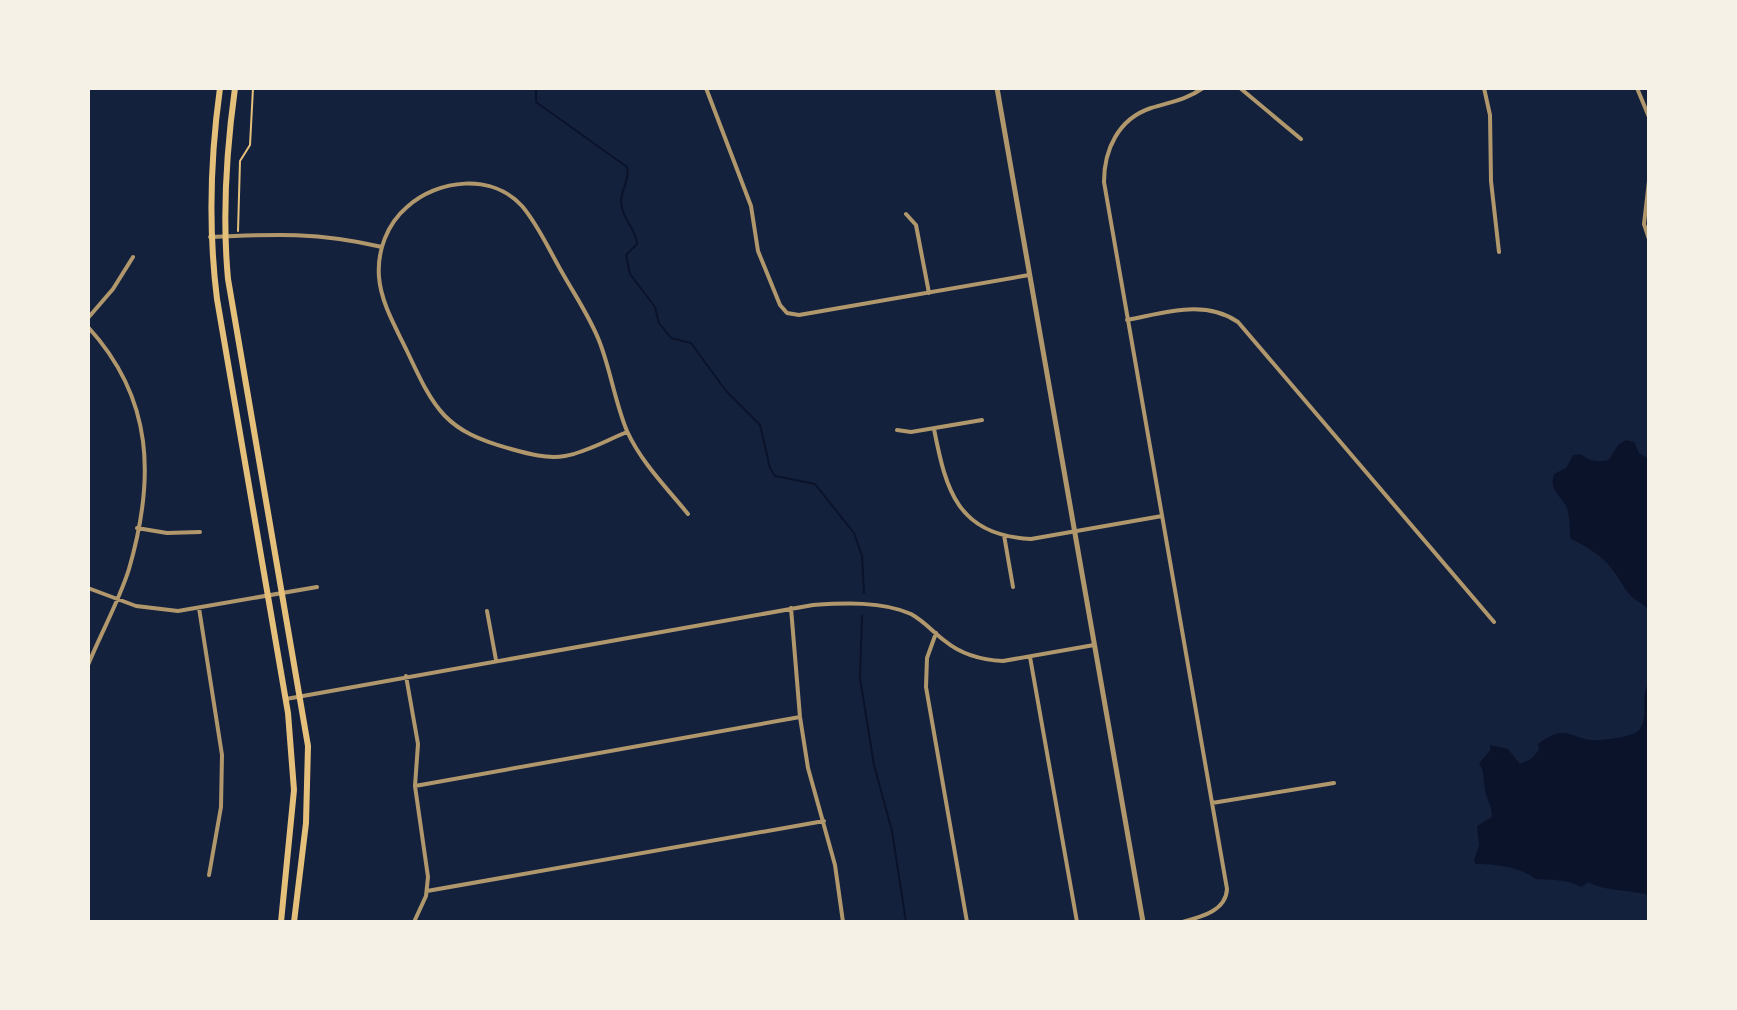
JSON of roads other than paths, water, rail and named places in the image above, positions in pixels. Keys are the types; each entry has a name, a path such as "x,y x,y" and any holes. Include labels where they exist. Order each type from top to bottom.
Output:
{"main road":[{"path":"220,88 210,184 210,237 217,299 293,745 294,790 281,922"},
{"path":"235,88 225,172 224,236 234,316 308,746 308,790 294,922"}],"street":[{"path":"706,88 751,206 758,251 787,313 799,315 1029,275"},
{"path":"997,88 1143,922"},
{"path":"1182,922 1217,909 1227,894 1104,182 1108,149 1118,131 1133,117 1151,108 1190,97 1203,88"},
{"path":"1240,88 1301,139"},
{"path":"1484,88 1490,115 1491,181 1499,252"},
{"path":"1637,88 1649,117"},
{"path":"1649,181 1644,224 1649,239"},
{"path":"627,432 579,452 548,457 484,442 455,426 440,413 428,395 385,304 379,276 382,247 401,212 416,198 436,188 456,184 496,188 512,197 530,217 594,328 627,432 647,466 688,514"},
{"path":"906,214 916,225 929,293"},
{"path":"210,237 312,234 382,247"},
{"path":"88,318 113,289 133,257"},
{"path":"1127,320 1199,308 1220,312 1238,322 1494,622"},
{"path":"88,327 119,366 139,415 146,469 129,569 88,665"},
{"path":"897,430 911,432 982,420"},
{"path":"934,429 943,475 954,499 976,522 1004,535 1031,539 1162,516"},
{"path":"137,528 167,533 200,532"},
{"path":"1004,535 1013,587"},
{"path":"88,588 157,610 199,608 317,587"},
{"path":"286,699 791,608 831,604 886,606 913,615 956,649 979,658 1003,661 1094,645"},
{"path":"199,608 222,755 221,807 209,875"},
{"path":"791,608 800,717 808,768 835,865 843,922"},
{"path":"487,611 496,660"},
{"path":"936,633 927,658 926,687 967,922"},
{"path":"1030,657 1077,922"},
{"path":"406,676 418,744 415,786 428,863 427,891 414,922"},
{"path":"415,786 800,717"},
{"path":"1212,803 1334,783"},
{"path":"427,891 824,821"}],"water":[{"path":"1626,440 1634,442 1639,453 1649,459 1649,610 1630,595 1602,559 1570,538 1567,508 1553,483 1554,474 1566,468 1573,455 1581,454 1594,461 1609,460 1618,445"},
{"path":"1649,682 1649,895 1589,882 1581,887 1564,881 1536,879 1507,867 1475,864 1479,845 1477,826 1492,817 1479,763 1490,751 1490,745 1508,749 1520,764 1531,759 1539,750 1538,744 1557,734 1595,740 1631,735 1642,725"}],"waterway":[{"path":"536,88 536,102 627,167 621,200 637,244 626,255 630,274 655,307 659,323 671,338 691,343 726,391 760,425 770,468 775,476 815,484 854,533 862,556 864,593"},
{"path":"862,616 860,678 874,765 892,831 906,922"}]}
